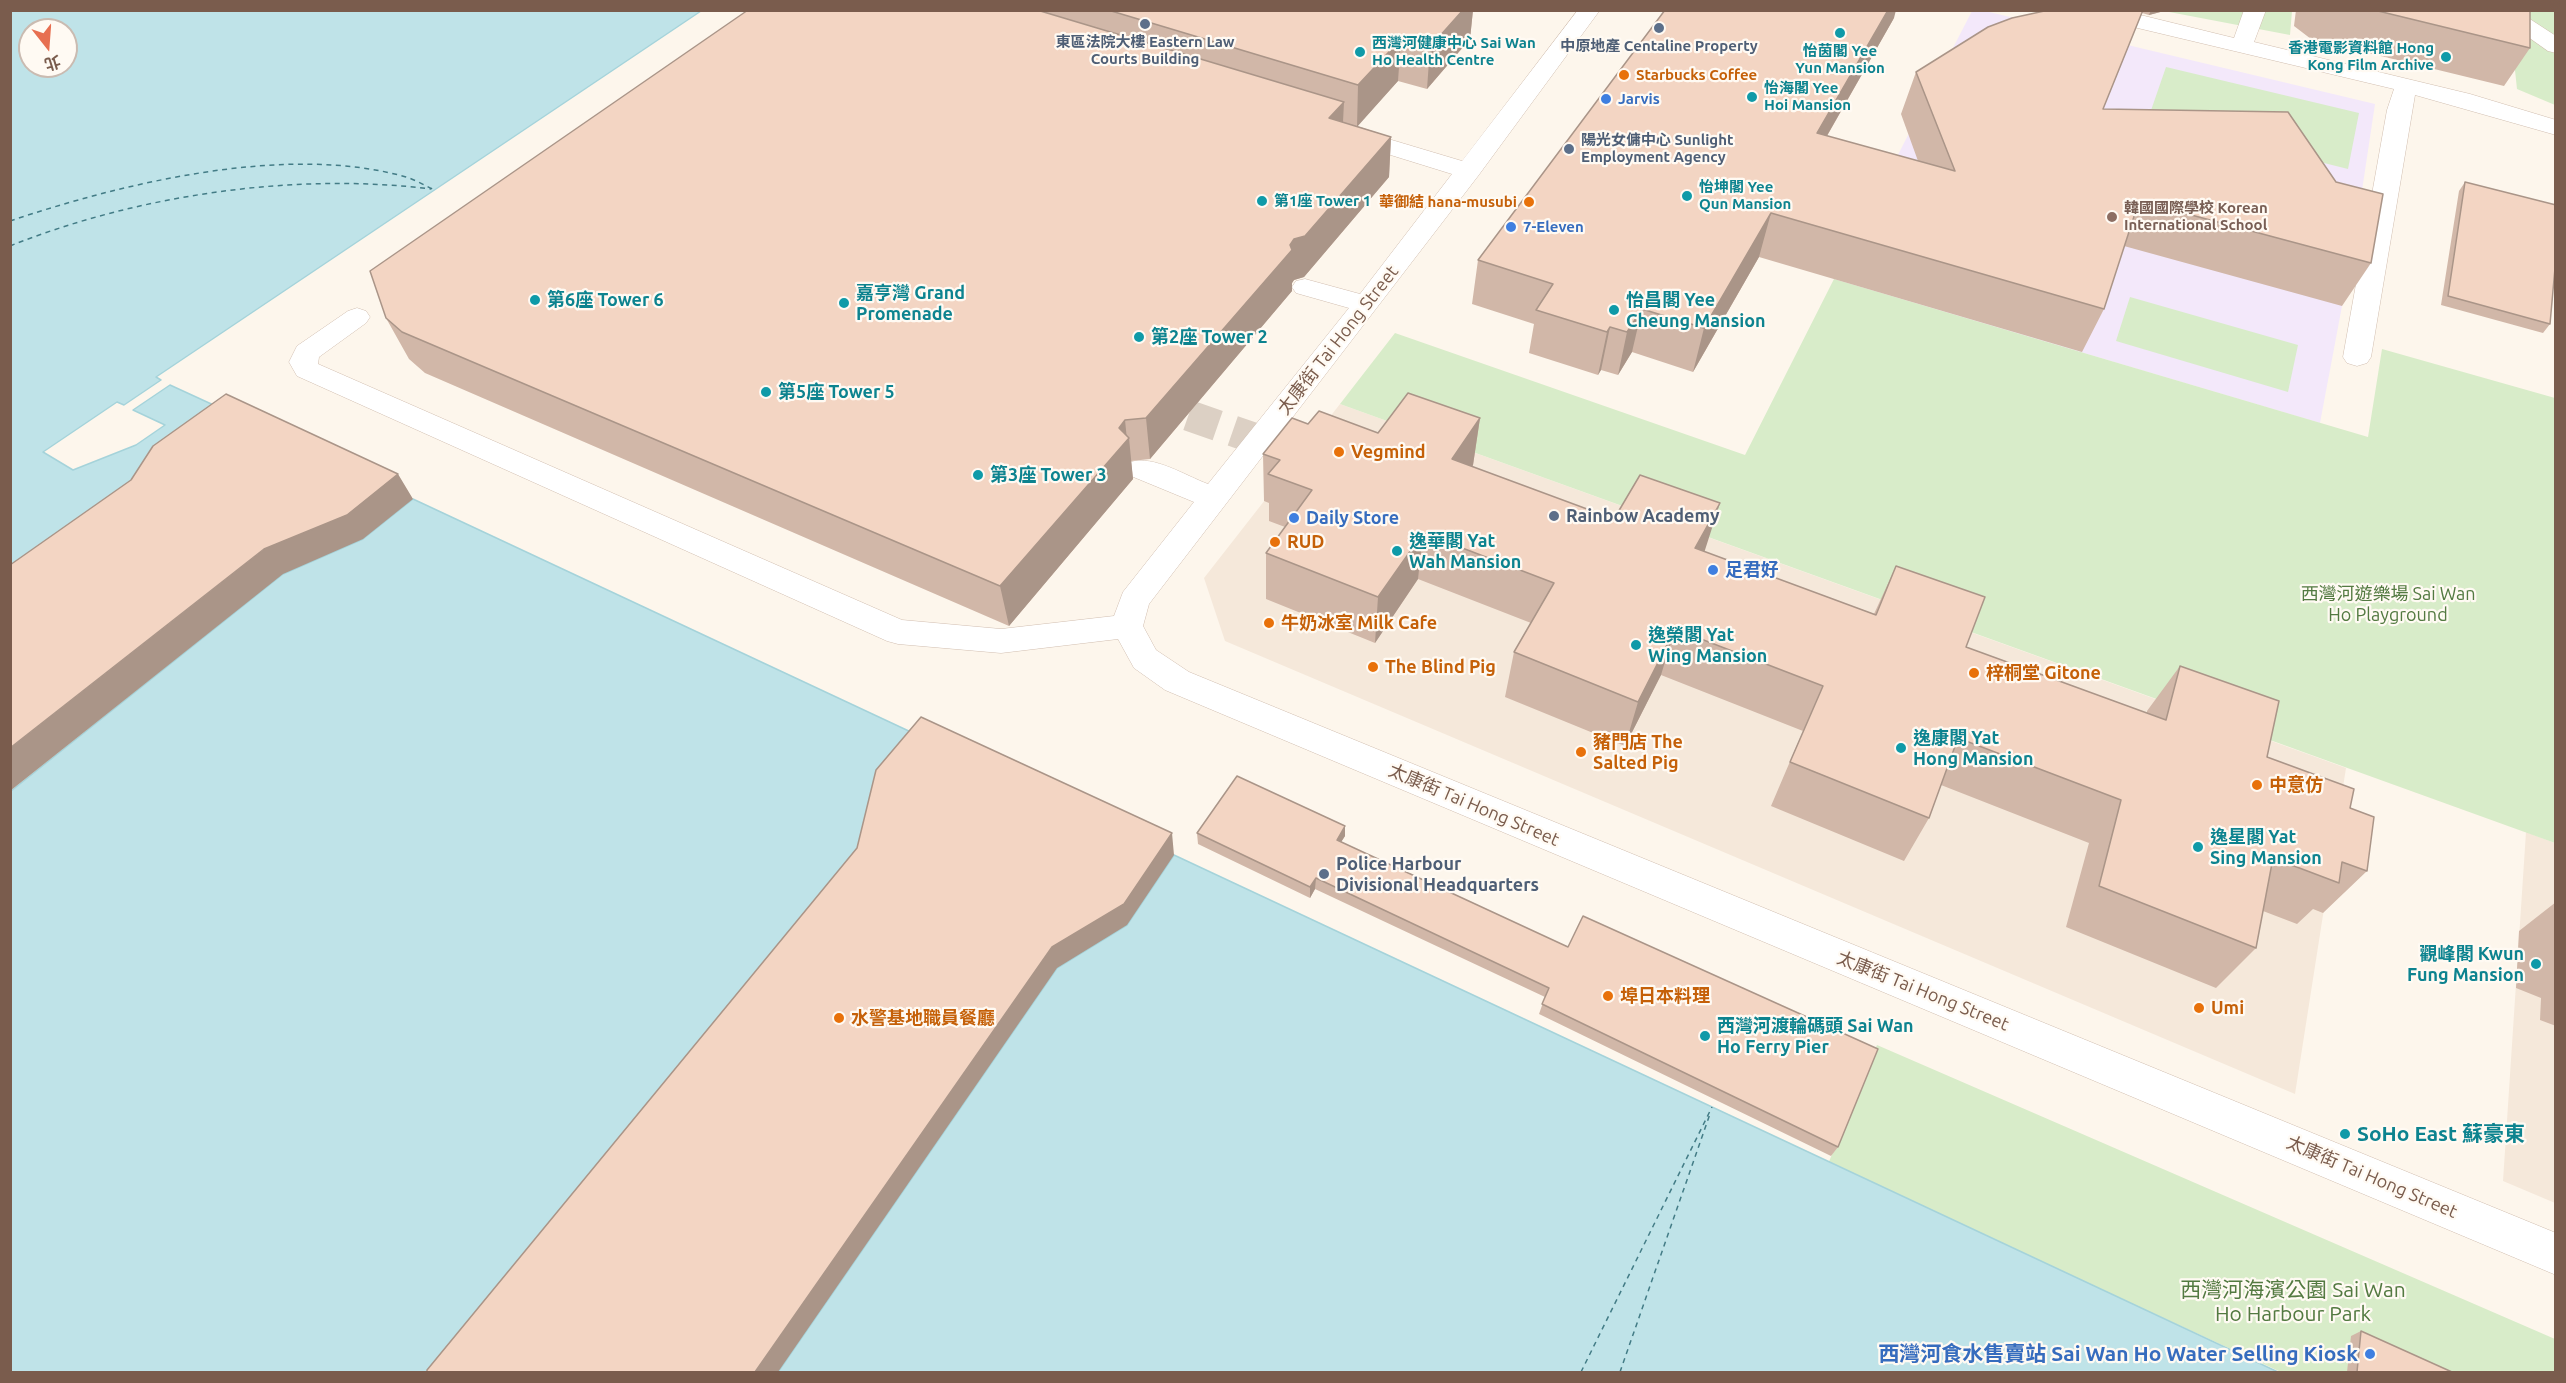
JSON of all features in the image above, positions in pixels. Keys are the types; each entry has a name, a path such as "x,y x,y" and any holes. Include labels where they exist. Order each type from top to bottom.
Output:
{"street":[{"name":"太康街 Tai Hong Street","path":"1590,10 1469,171 1134,600 1127,626 1146,659 1177,681 2556,1254"},
{"path":"2091,10 2462,99 2556,128"},
{"path":"2242,46 2255,10"},
{"path":"2500,10 2556,46"},
{"path":"2462,99 2464,76"},
{"path":"2357,357 2399,110 2406,86"},
{"path":"1332,129 1469,171"},
{"path":"1305,287 1366,304"},
{"path":"357,317 307,352 303,362 307,370 898,632 1001,641 1127,626"},
{"path":"1141,469 1213,498"}],"shaded area":[{"name":"韓國國際學校 Korean International School","path":"1972,11 1985,11 2375,104 2355,237 2320,423 1834,279"},
{"path":"1340,404 2346,768 2295,1094 1225,641 1204,578"},
{"path":"2526,832 2555,843 2555,1203 2503,1181"}],"green space":[{"path":"2164,11 2292,11 2290,35"},
{"path":"2477,11 2555,11 2555,105 2517,89 2511,33"},
{"path":"2166,67 2359,113 2348,169 2148,119"},
{"name":"西灣河遊樂場 Sai Wan Ho Playground","path":"1834,279 2368,437 2382,349 2555,398 2555,843 1340,404 1395,333 1745,455"},
{"path":"2130,297 2298,345 2288,392 2116,341"},
{"name":"西灣河海濱公園 Sai Wan Ho Harbour Park","path":"1877,1045 2555,1339 2555,1372 2281,1372 1828,1164"}],"water":[{"path":"11,11 701,11 156,377 161,380 124,405 117,402 43,452 73,470 136,445 165,425 133,410 170,385 244,419 11,607"},
{"path":"413,499 928,740 866,870 457,1372 11,1372 11,791 283,574 363,539"},
{"path":"1174,855 2278,1372 778,1372 1057,968 1127,925"}],"building":[{"name":"嘉亨灣 Grand Promenade","path":"748,10 1037,10 1344,102 1329,118 1391,137 1305,236 1294,239 1290,245 1292,250 1146,418 1125,420 1119,428 1129,438 1000,586 402,332 386,318 370,271"},
{"path":"1108,10 1463,10 1430,47 1401,39 1358,85"},
{"path":"1665,10 1888,10 1817,133 1955,171 1916,72 1988,27 2012,18 2049,10 2143,10 2103,109 2288,112 2336,182 2383,194 2371,263 2139,201 2104,309 1771,213 1704,328 1642,309 1627,332 1610,327 1607,332 1536,310 1553,284 1478,260"},
{"path":"2374,10 2530,10 2530,48"},
{"path":"2465,182 2556,205 2556,257 2550,324 2448,296"},
{"path":"1408,393 1480,418 1452,459 1614,519 1640,475 1720,503 1695,548 1876,615 1896,566 1985,597 1966,647 2166,720 2180,666 2279,701 2267,757 2354,789 2350,808 2374,817 2367,871 2342,862 2339,883 2273,858 2256,948 2099,886 2121,800 1958,738 1929,818 1790,762 1823,686 1675,629 1638,702 1514,652 1554,583 1423,533 1378,597 1266,553 1312,490 1268,474 1280,460 1263,454 1292,418 1308,424 1319,411 1378,433"},
{"path":"226,394 398,474 347,515 264,549 10,748 10,565 131,480 153,446"},
{"path":"921,717 1172,833 1124,904 1052,947 755,1372 427,1372 857,848 876,770"},
{"path":"1237,776 1345,826 1337,840 1568,947 1583,916 1878,1049 1838,1147 1542,1004 1549,988 1316,878 1310,887 1197,833"},
{"path":"2361,1331 2452,1372 2357,1372"}],"ferry route":[{"path":"10,221 103,193 154,181 259,166 310,164 360,168 406,177 435,190"},
{"path":"10,246 110,213 217,192 272,186 326,184 379,184 431,189"},
{"path":"1581,1372 1712,1107"},
{"path":"1620,1372 1710,1114"}],"tunnel":[{"path":"1144,400 1259,440"}],"place":[{"name":"東區法院大樓 Eastern Law Courts Building","path":"1145,24"},
{"name":"中原地產 Centaline Property","path":"1659,28"},
{"name":"怡茵閣 Yee Yun Mansion","path":"1840,33"},
{"name":"西灣河健康中心 Sai Wan Ho Health Centre","path":"1360,52"},
{"name":"香港電影資料館 Hong Kong Film Archive","path":"2446,57"},
{"name":"Starbucks Coffee","path":"1624,75"},
{"name":"怡海閣 Yee Hoi Mansion","path":"1752,97"},
{"name":"Jarvis","path":"1606,99"},
{"name":"陽光女傭中心 Sunlight Employment Agency","path":"1569,149"},
{"name":"怡坤閣 Yee Qun Mansion","path":"1687,196"},
{"name":"第1座 Tower 1","path":"1262,201"},
{"name":"華御結 hana-musubi","path":"1529,202"},
{"name":"韓國國際學校 Korean International School","path":"2112,217"},
{"name":"7-Eleven","path":"1511,227"},
{"name":"第6座 Tower 6","path":"535,300"},
{"name":"嘉亨灣 Grand Promenade","path":"844,303"},
{"name":"怡昌閣 Yee Cheung Mansion","path":"1614,310"},
{"name":"第2座 Tower 2","path":"1139,337"},
{"name":"第5座 Tower 5","path":"766,392"},
{"name":"Vegmind","path":"1339,452"},
{"name":"第3座 Tower 3","path":"978,475"},
{"name":"Rainbow Academy","path":"1554,516"},
{"name":"Daily Store","path":"1294,518"},
{"name":"RUD","path":"1275,542"},
{"name":"逸華閣 Yat Wah Mansion","path":"1397,551"},
{"name":"足君好","path":"1713,570"},
{"name":"牛奶冰室 Milk Cafe","path":"1269,623"},
{"name":"逸榮閣 Yat Wing Mansion","path":"1636,645"},
{"name":"The Blind Pig","path":"1373,667"},
{"name":"梓桐堂 Gitone","path":"1974,673"},
{"name":"逸康閣 Yat Hong Mansion","path":"1901,748"},
{"name":"豬門店 The Salted Pig","path":"1581,752"},
{"name":"中意仿","path":"2257,785"},
{"name":"逸星閣 Yat Sing Mansion","path":"2198,847"},
{"name":"Police Harbour Divisional Headquarters","path":"1324,874"},
{"name":"觀峰閣 Kwun Fung Mansion","path":"2536,964"},
{"name":"埠日本料理","path":"1608,996"},
{"name":"Umi","path":"2199,1008"},
{"name":"水警基地職員餐廳","path":"839,1018"},
{"name":"西灣河渡輪碼頭 Sai Wan Ho Ferry Pier","path":"1705,1036"},
{"name":"SoHo East 蘇豪東","path":"2345,1134"},
{"name":"西灣河食水售賣站 Sai Wan Ho Water Selling Kiosk","path":"2370,1354"}]}
